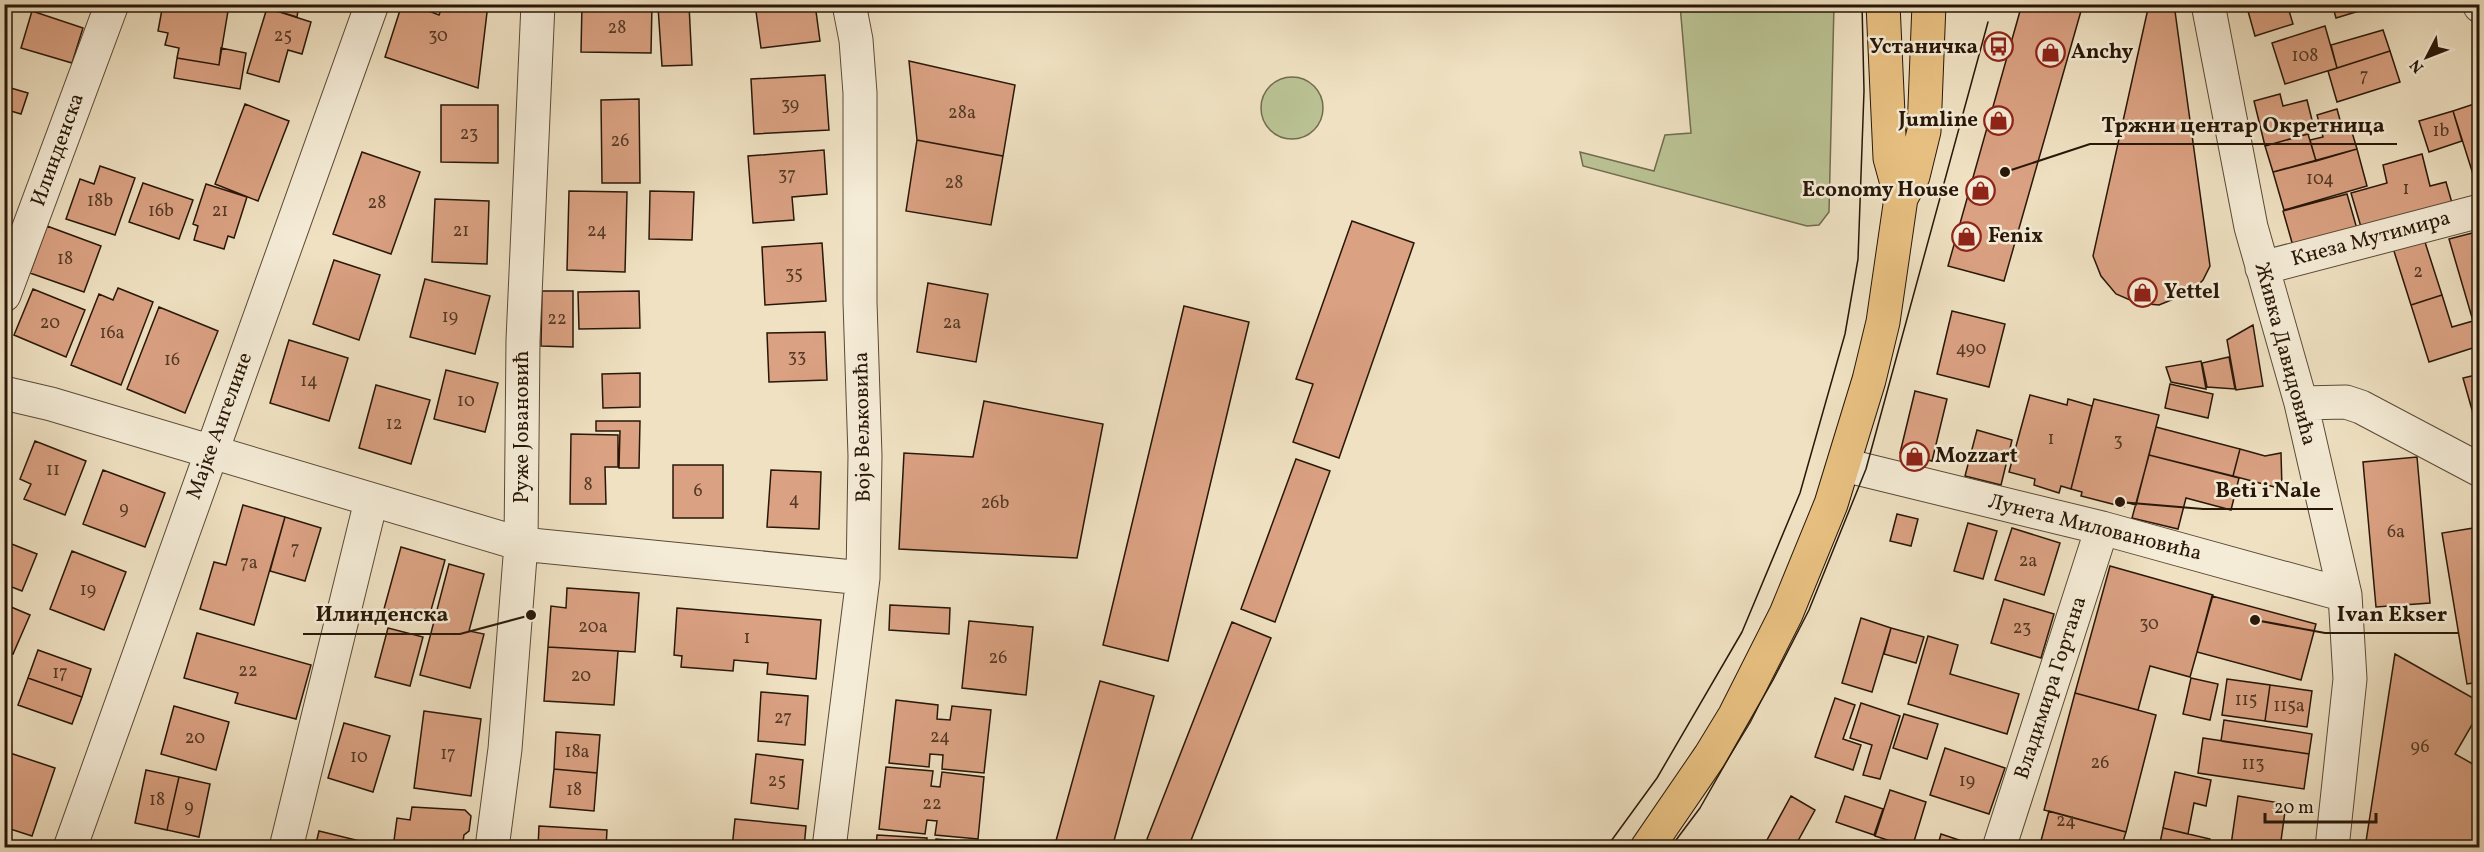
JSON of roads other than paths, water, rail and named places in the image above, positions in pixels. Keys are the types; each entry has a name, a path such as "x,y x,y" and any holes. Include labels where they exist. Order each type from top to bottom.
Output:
{"main road":[{"path":"1883,4 1890,158 1901,198"},
{"path":"1647,848 1710,756 1773,644 1812,552 1844,465 1882,322 1901,198 1913,176 1924,131 1929,4"}],"street":[{"name":"Илинденска","path":"4,295 112,4"},
{"name":"Мајке Ангелине","path":"70,848 372,4"},
{"name":"Руже Јовановић","path":"492,848 505,749 521,544 523,340 538,4"},
{"name":"Воје Вељковића","path":"829,848 863,578 865,456 860,302 860,104 856,40 849,4"},
{"name":"Живка Давидовића","path":"2208,4 2236,158 2262,268 2301,403 2344,595 2350,679 2332,848"},
{"name":"Кнеза Мутимира","path":"2262,268 2480,211"},
{"path":"4,393 51,404 521,544 863,578"},
{"path":"2301,403 2346,402 2361,407 2480,470"},
{"name":"Лунета Миловановића","path":"1844,465 2102,528 2344,595"},
{"path":"286,848 371,501"},
{"name":"Владимира Гортана","path":"1999,848 2102,528"}],"tram line":[{"path":"1606,848 1657,778 1742,632 1800,493 1845,334 1858,259 1864,91 1862,4"},
{"path":"1670,848 1700,808 1773,680 1809,610 1866,469 1988,22"}],"place":[{"name":"Устаничка","path":"1999,47"},
{"name":"Anchy","path":"2050,52"},
{"name":"Jumline","path":"1999,120"},
{"name":"Тржни центар Окретница","path":"2005,172"},
{"name":"Economy House","path":"1980,190"},
{"name":"Fenix","path":"1967,236"},
{"name":"Yettel","path":"2143,292"},
{"name":"Mozzart","path":"1914,456"},
{"name":"Beti i Nale","path":"2120,502"},
{"name":"Илинденска","path":"531,615"},
{"name":"Ivan Ekser","path":"2255,620"}]}
